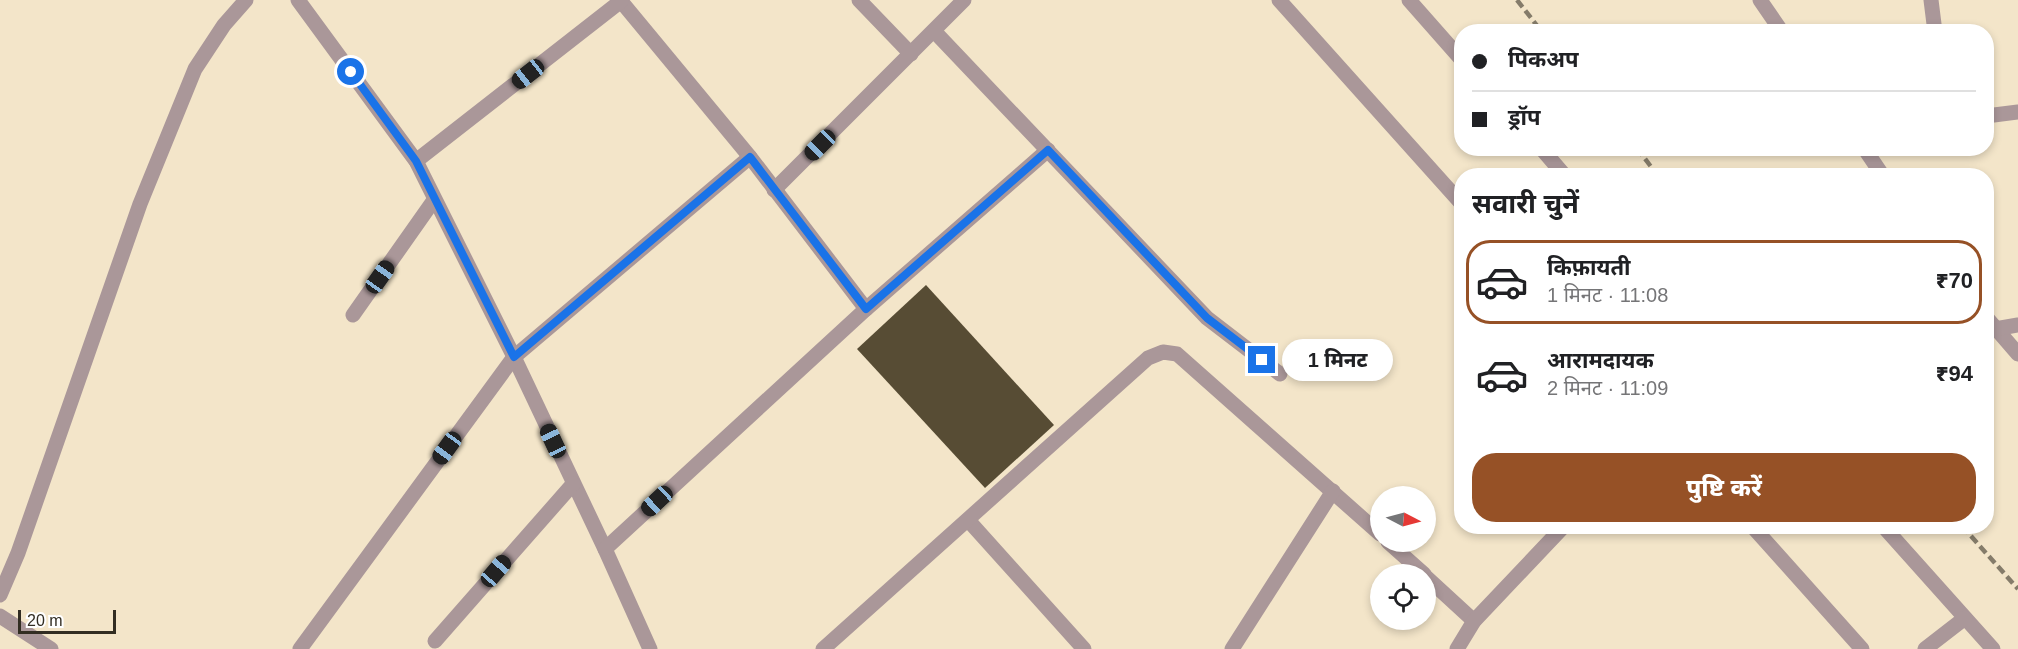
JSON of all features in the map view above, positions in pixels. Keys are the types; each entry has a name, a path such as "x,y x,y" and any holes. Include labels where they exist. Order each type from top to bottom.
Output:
{"street":[{"path":"0,595 18,553 140,204 195,69 224,25 246,0"},
{"path":"298,0 416,161 514,357 650,649"},
{"path":"859,0 911,54"},
{"path":"774,190 964,0"},
{"path":"1279,0 1454,195"},
{"path":"1409,0 1454,51"},
{"path":"1760,0 1776,24"},
{"path":"1931,0 1934,24"},
{"path":"416,161 621,1 750,157 866,309"},
{"path":"934,31 1207,318 1280,374"},
{"path":"1994,115 2018,112"},
{"path":"605,549 866,309 1048,150"},
{"path":"1548,156 1558,168"},
{"path":"300,649 514,357 750,157"},
{"path":"353,315 434,200"},
{"path":"1994,323 2018,325"},
{"path":"1994,326 2018,354"},
{"path":"823,649 1148,358 1162,352 1178,354 1370,525"},
{"path":"435,641 573,484"},
{"path":"1232,649 1333,491"},
{"path":"968,520 1084,649"},
{"path":"1457,649 1474,621 1556,534"},
{"path":"1759,534 1862,649"},
{"path":"1890,534 1993,649"},
{"path":"1399,552 1412,564"},
{"path":"1436,586 1474,621"},
{"path":"0,616 51,649"},
{"path":"1925,649 1965,618"}],"building":[{"path":"926,285 1054,425 985,488 857,349"}],"railway":[{"path":"1517,0 1536,24"},
{"path":"1643,156 1652,168"},
{"path":"1969,534 2018,589"}],"route":[{"path":"351,72 416,161 514,357 750,157 866,309 1048,150 1207,318 1262,360"}]}
